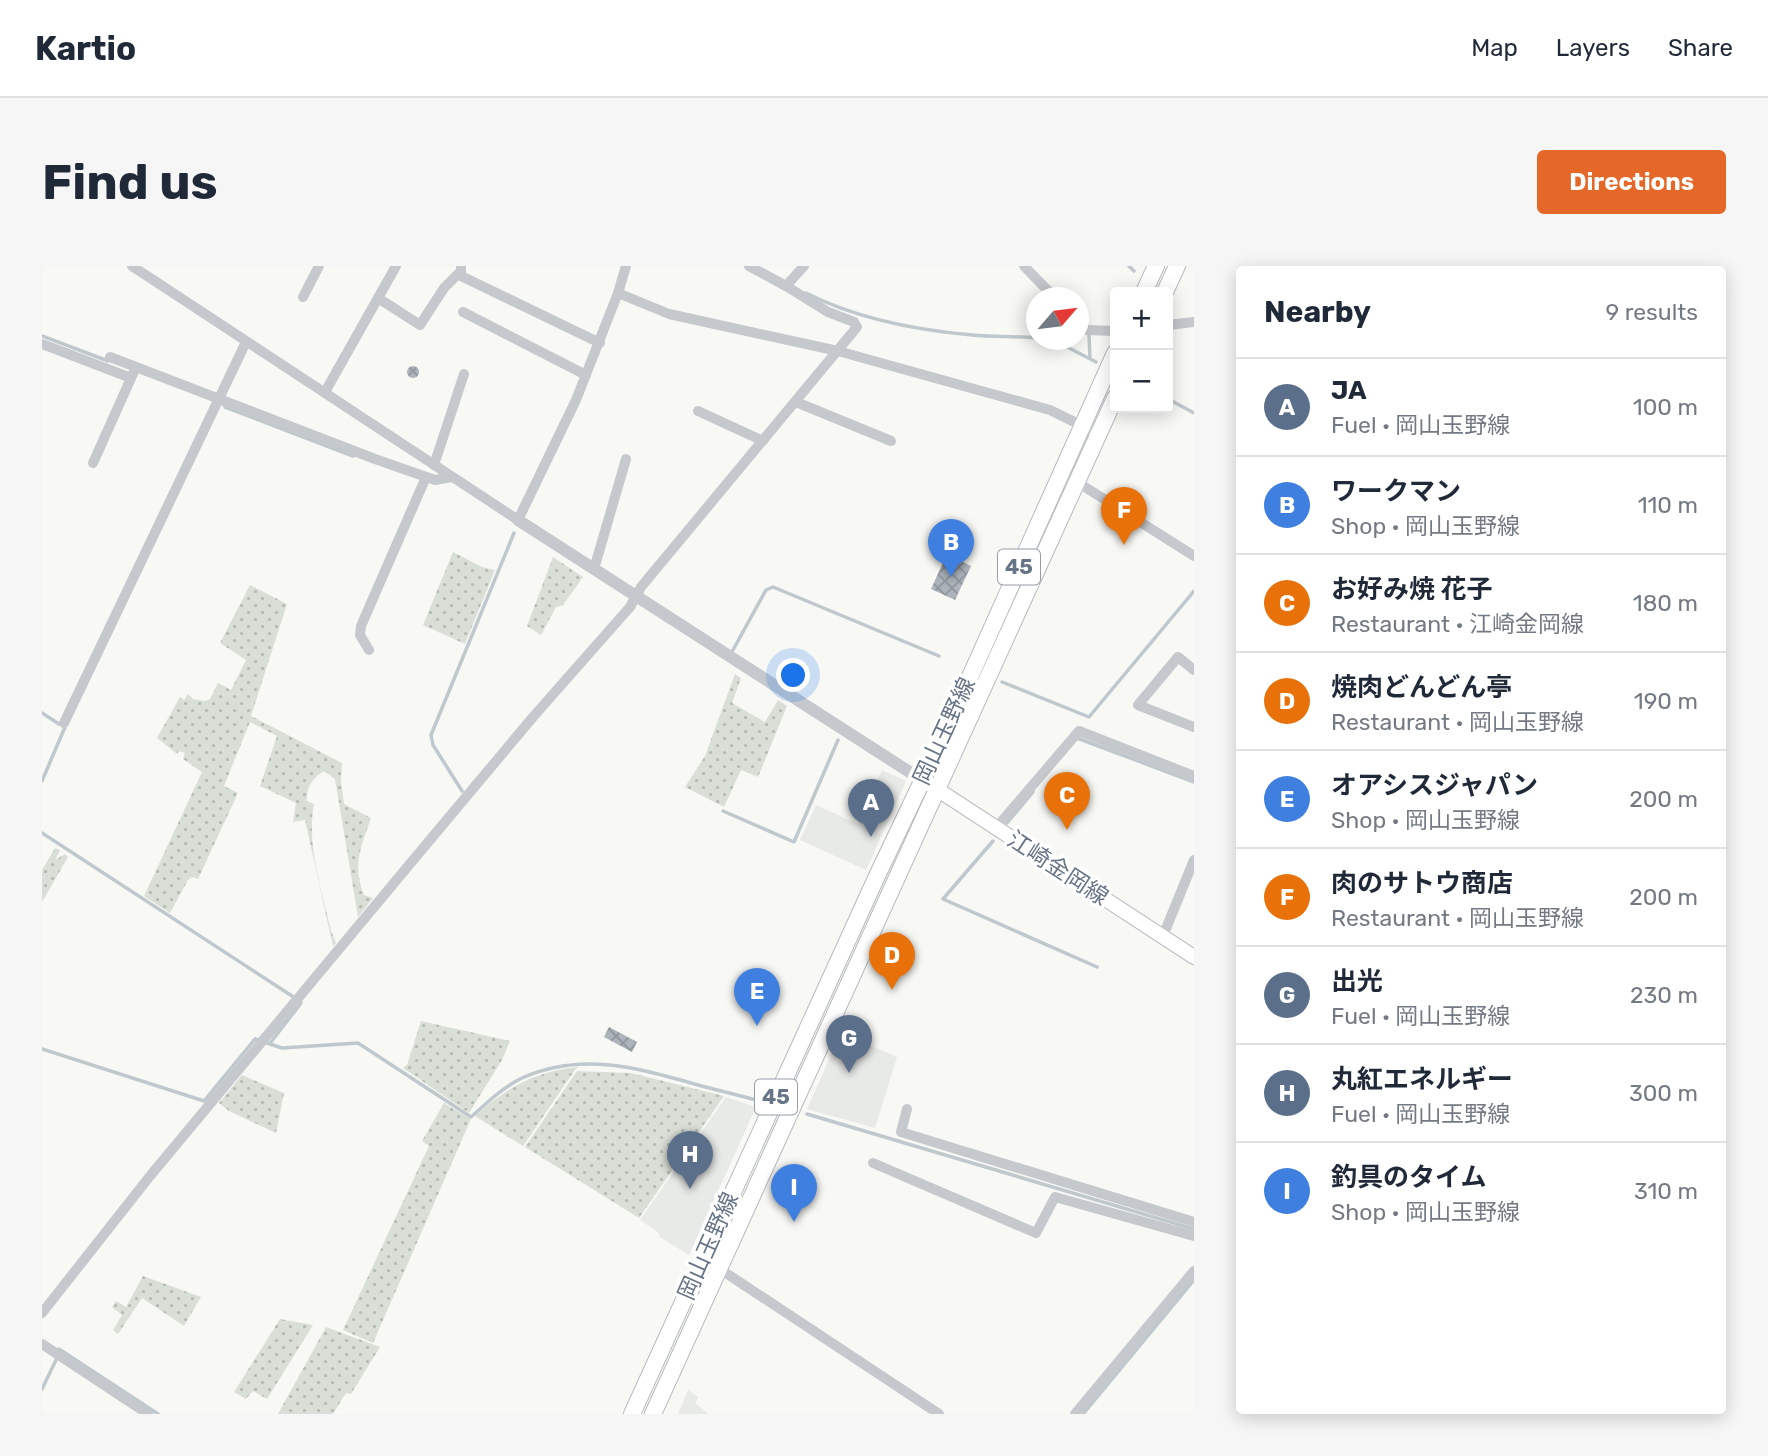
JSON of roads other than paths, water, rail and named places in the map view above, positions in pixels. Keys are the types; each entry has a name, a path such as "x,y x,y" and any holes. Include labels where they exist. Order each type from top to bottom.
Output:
{"main road":[{"path":"1146,287 1156,266"},
{"path":"1167,287 1177,266"},
{"name":"岡山玉野線","path":"632,1414 944,735 1110,364"},
{"name":"岡山玉野線","path":"653,1414 1110,409"},
{"name":"江崎金岡線","path":"922,780 1194,957"}],"street":[{"path":"132,266 434,466 922,780"},
{"path":"303,297 319,266"},
{"path":"325,392 396,266"},
{"path":"518,520 600,343 625,266"},
{"path":"42,1313 150,1176 533,717 630,607 663,560 857,327 854,322 828,312 788,284 749,266"},
{"path":"788,284 804,266"},
{"path":"1024,266 1044,287"},
{"path":"378,298 420,325 444,288 461,268"},
{"path":"461,268 461,276 600,343"},
{"path":"618,293 669,314 838,351 1050,410 1099,434"},
{"path":"463,312 586,375"},
{"path":"1173,324 1194,322"},
{"path":"1089,330 1110,331"},
{"path":"64,723 246,342"},
{"path":"42,344 131,378"},
{"path":"110,357 426,477 435,480 452,477"},
{"path":"93,463 136,367"},
{"path":"434,466 464,374"},
{"path":"796,402 891,441"},
{"path":"698,411 763,440"},
{"path":"594,569 626,459"},
{"path":"369,650 360,635 361,626 426,477"},
{"path":"1076,482 1194,555"},
{"path":"1194,670 1178,657 1138,705 1194,727"},
{"path":"996,828 1079,731 1194,776"},
{"path":"1163,936 1194,860"},
{"path":"907,1109 901,1132 1194,1222"},
{"path":"873,1163 1036,1233 1055,1197 1194,1236"},
{"path":"702,1260 939,1414"},
{"path":"1075,1414 1194,1271"},
{"path":"42,1344 148,1414"}],"waterway":[{"path":"1129,266 1134,271"},
{"path":"806,293 845,310 908,326 972,335 1026,337"},
{"path":"42,336 108,361"},
{"path":"1089,336 1090,358"},
{"path":"1073,350 1096,362"},
{"path":"1173,402 1194,413"},
{"path":"225,407 353,456"},
{"path":"462,791 433,745 431,735 514,533"},
{"path":"733,650 766,590 773,587 939,656"},
{"path":"1002,682 1089,717 1194,591"},
{"path":"42,713 59,724"},
{"path":"42,781 65,727"},
{"path":"1077,738 1194,782"},
{"path":"723,811 794,842 838,740"},
{"path":"1007,823 1033,792"},
{"path":"42,833 292,996"},
{"path":"993,841 943,899 1097,967"},
{"path":"271,1042 301,1003"},
{"path":"42,1049 204,1101 255,1039 282,1048 358,1043 471,1117 522,1078 544,1070 586,1064 649,1072 759,1101"},
{"path":"807,1114 1194,1229"},
{"path":"1083,1414 1194,1280"},
{"path":"59,1349 158,1414"},
{"path":"42,1389 57,1358"}],"place":[{"name":"肉のサトウ商店","path":"1124,545"},
{"name":"ワークマン","path":"951,577"},
{"name":"お好み焼 花子","path":"1067,830"},
{"name":"JA","path":"871,837"},
{"name":"焼肉どんどん亭","path":"892,990"},
{"name":"オアシスジャパン","path":"757,1026"},
{"name":"出光","path":"849,1073"},
{"name":"丸紅エネルギー","path":"690,1189"},
{"name":"釣具のタイム","path":"794,1222"}]}
